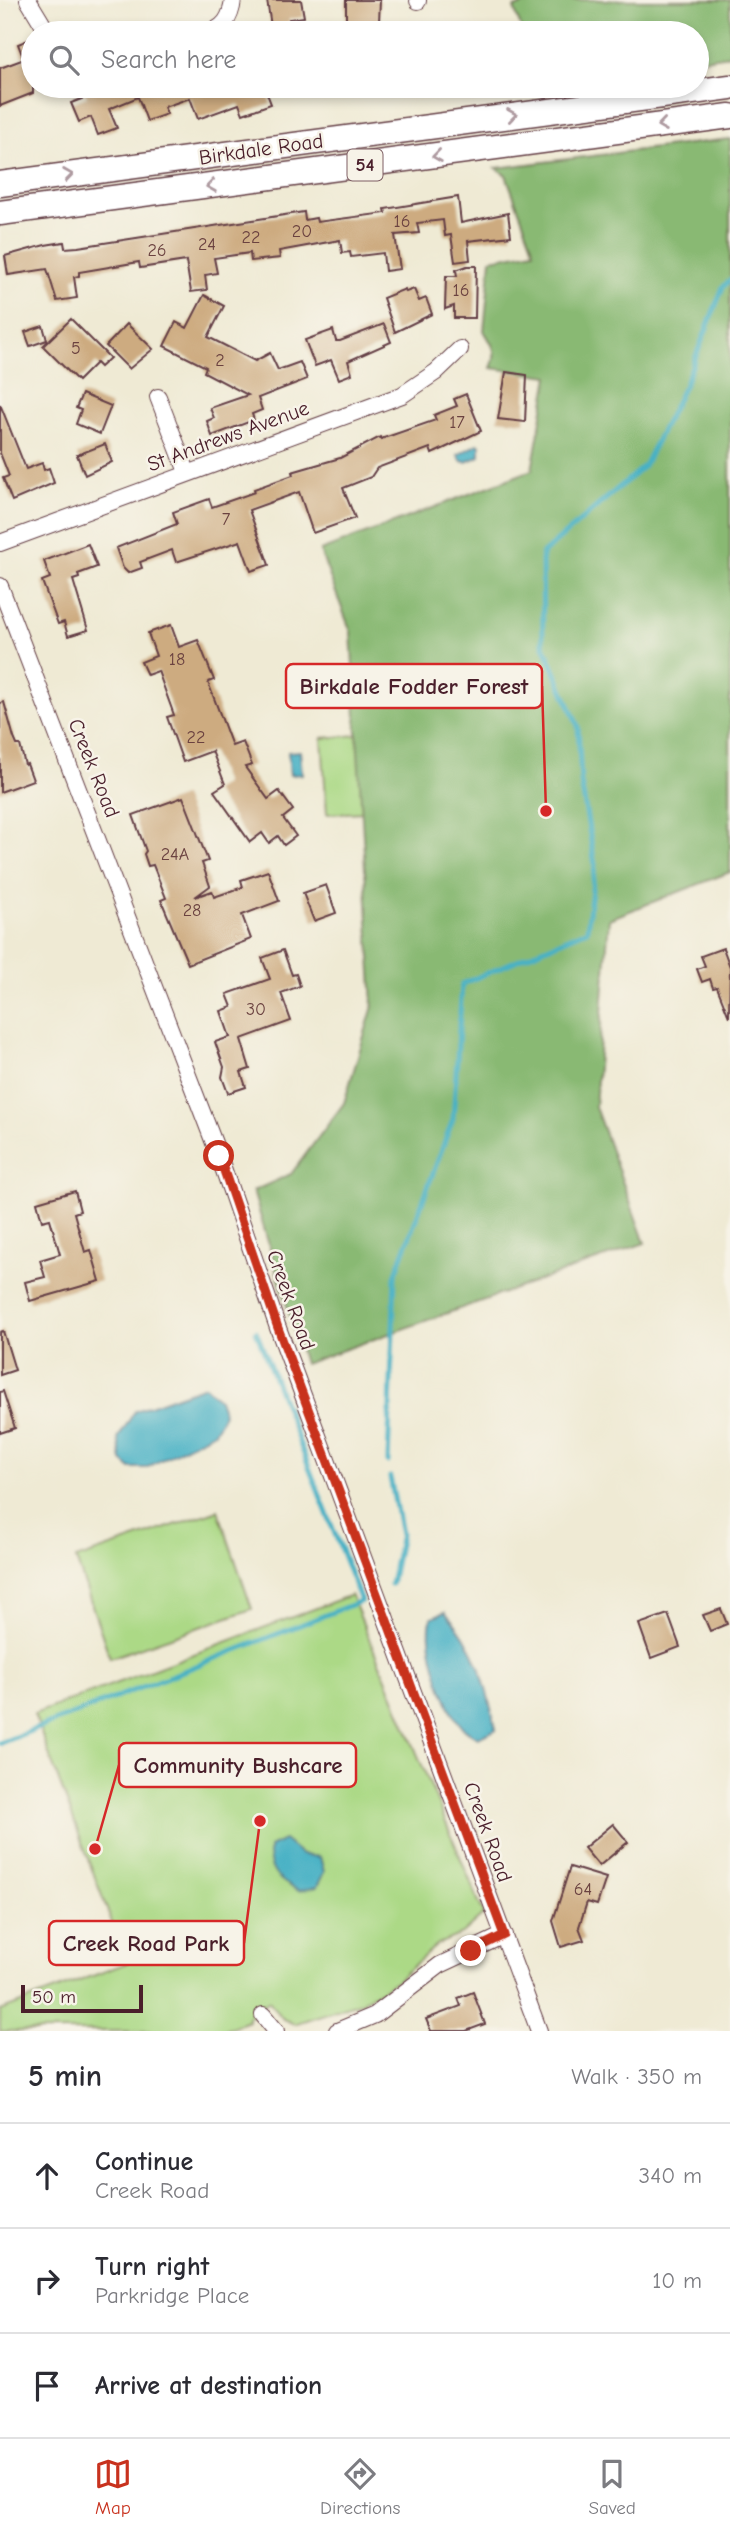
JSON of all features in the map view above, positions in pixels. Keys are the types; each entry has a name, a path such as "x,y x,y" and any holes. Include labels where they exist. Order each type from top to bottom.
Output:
{"main road":[{"name":"Birkdale Road","path":"0,184 624,98"},
{"name":"Birkdale Road","path":"0,213 730,116"}],"street":[{"path":"28,0 38,21"},
{"path":"226,21 233,0"},
{"name":"St Andrews Avenue","path":"0,543 402,395 436,372 460,349"},
{"path":"158,397 187,472"},
{"name":"Creek Road","path":"0,586 214,1144 269,1301 539,2031"},
{"path":"337,2031 375,2015 440,1965 504,1935"},
{"path":"263,2015 276,2031"}],"green space":[{"path":"536,0 730,0 730,55 709,58 709,21 519,21 514,8"},
{"path":"730,139 730,872 609,919 595,1107 645,1243 304,1364 253,1191 291,1174 344,1103 373,1006 351,632 320,551 532,470 549,376 491,368 494,349 484,331 491,259 534,251 506,175 496,168"},
{"path":"358,735 363,812 327,814 322,738"},
{"path":"218,1510 252,1609 110,1658 76,1559"},
{"path":"351,1595 484,1914 462,1934 438,1944 397,1980 361,2002 294,2024 283,2019 269,2001 248,2017 248,2021 221,2031 0,2031 0,2011 127,1963 34,1714"}],"water":[{"path":"477,444 480,445 480,456 466,462 461,461 458,455"},
{"path":"300,751 302,774 290,775 288,752"},
{"path":"205,1386 219,1399 224,1414 214,1432 146,1468 130,1468 122,1461 118,1438 135,1411"},
{"path":"445,1612 473,1652 488,1697 496,1729 478,1738 465,1730 450,1707 433,1658 430,1628 432,1617"},
{"path":"284,1840 302,1855 320,1857 324,1872 317,1887 299,1891 275,1874 270,1863 269,1847"}],"building":[{"path":"267,0 301,0 304,17 289,21 270,21"},
{"path":"346,0 380,0 379,21 346,21"},
{"path":"21,60 21,98 0,106 0,68"},
{"path":"84,98 136,98 109,109 117,128 98,135 91,117 79,122 71,103"},
{"path":"138,98 190,98 164,107 167,114 147,121"},
{"path":"190,98 269,98 271,104 243,114 239,104 198,119"},
{"path":"458,197 461,223 508,213 511,236 468,241 470,260 455,262 451,235 445,236 443,220 417,223 419,233 395,235 400,269 385,271 383,253 351,257 350,252 342,253 340,240 279,251 280,258 251,261 250,253 214,258 217,273 205,275 207,290 191,292 186,261 140,268 139,262 79,272 79,276 74,277 77,298 57,301 47,269 8,275 5,256 64,242 65,248 78,247 304,212 305,220 316,218 317,222 386,213 385,209"},
{"path":"476,266 475,318 454,318 454,306 445,309 446,276 457,276 456,270"},
{"path":"405,289 406,292 414,289 419,301 426,298 432,314 395,332 383,298"},
{"path":"204,295 224,306 208,337 255,361 270,353 278,370 300,362 307,379 258,398 262,410 252,414 254,420 212,436 207,421 214,418 210,408 248,395 204,372 206,367 164,346 176,322 187,328"},
{"path":"71,319 110,358 100,367 96,363 78,381 43,346"},
{"path":"127,324 153,349 129,369 106,346"},
{"path":"384,324 391,342 348,361 352,374 339,379 331,360 315,366 305,340 333,330 336,341 340,341"},
{"path":"43,326 47,340 30,346 25,332"},
{"path":"506,372 527,375 525,422 498,419"},
{"path":"82,394 111,406 100,434 76,424 81,410 76,408"},
{"path":"466,394 481,431 432,454 430,448 377,468 371,477 343,488 355,518 313,533 299,492 249,510 269,565 251,571 240,541 176,562 172,550 140,562 142,568 128,573 123,568 116,548 177,524 173,512 209,499 212,507 255,492 254,489 293,475 292,472 340,458 380,437 381,439 436,420 434,415 457,406 454,399"},
{"path":"0,404 26,469 42,463 44,470 49,468 54,483 12,501 3,478 9,476 0,453"},
{"path":"105,444 112,462 85,475 77,455"},
{"path":"88,544 97,567 78,574 79,578 73,580 88,630 68,636 64,622 58,624 42,581 50,578 44,561"},
{"path":"171,625 179,647 198,640 214,680 208,682 232,746 243,742 252,765 245,767 268,799 279,791 293,810 283,818 296,836 284,845 278,836 269,843 262,833 250,842 214,791 225,784 212,751 183,762 167,717 174,715 158,671 147,675 141,662 156,656 148,633"},
{"path":"4,702 14,738 17,745 20,745 25,765 27,764 33,780 0,792 0,703"},
{"path":"183,797 208,861 202,863 210,886 195,897 212,891 214,897 243,887 241,880 268,871 279,901 242,915 251,939 188,964 161,900 166,898 153,865 148,866 144,854 146,851 133,815"},
{"path":"326,885 336,913 314,921 303,893"},
{"path":"723,948 730,967 729,1017 717,987 713,988 710,979 702,982 697,969 705,966 701,956"},
{"path":"283,950 292,975 296,974 300,986 281,993 291,1021 241,1039 250,1069 241,1072 246,1087 228,1093 222,1077 224,1067 215,1042 230,1037 221,1011 232,1007 227,994 270,979 262,958"},
{"path":"75,1191 80,1211 74,1213 85,1252 91,1250 100,1281 30,1301 25,1282 45,1277 40,1260 60,1254 50,1219 42,1221 37,1202"},
{"path":"3,1331 15,1370 0,1375 0,1332"},
{"path":"3,1391 15,1428 0,1433 0,1392"},
{"path":"721,1609 727,1624 710,1631 703,1615"},
{"path":"668,1614 680,1647 651,1658 639,1624"},
{"path":"613,1824 628,1842 599,1866 584,1848"},
{"path":"570,1867 606,1878 597,1905 587,1902 579,1927 584,1940 561,1947 553,1921"},
{"path":"473,1992 485,2024 466,2031 431,2031 426,2019 461,2006 458,1998"}],"waterway":[{"path":"388,1462 395,1276 453,1119 462,984 587,930 595,865 581,782 578,726 543,643 542,554 644,466 685,384 723,287 730,280"},
{"path":"0,1743 361,1601 256,1331"},
{"path":"390,1477 401,1534 391,1584"}],"place":[{"name":"Birkdale Fodder Forest","path":"546,811"},
{"name":"Creek Road Park","path":"260,1821"},
{"name":"Community Bushcare","path":"95,1849"}],"route":[{"path":"219,1156 278,1328 504,1935 471,1951"}]}
